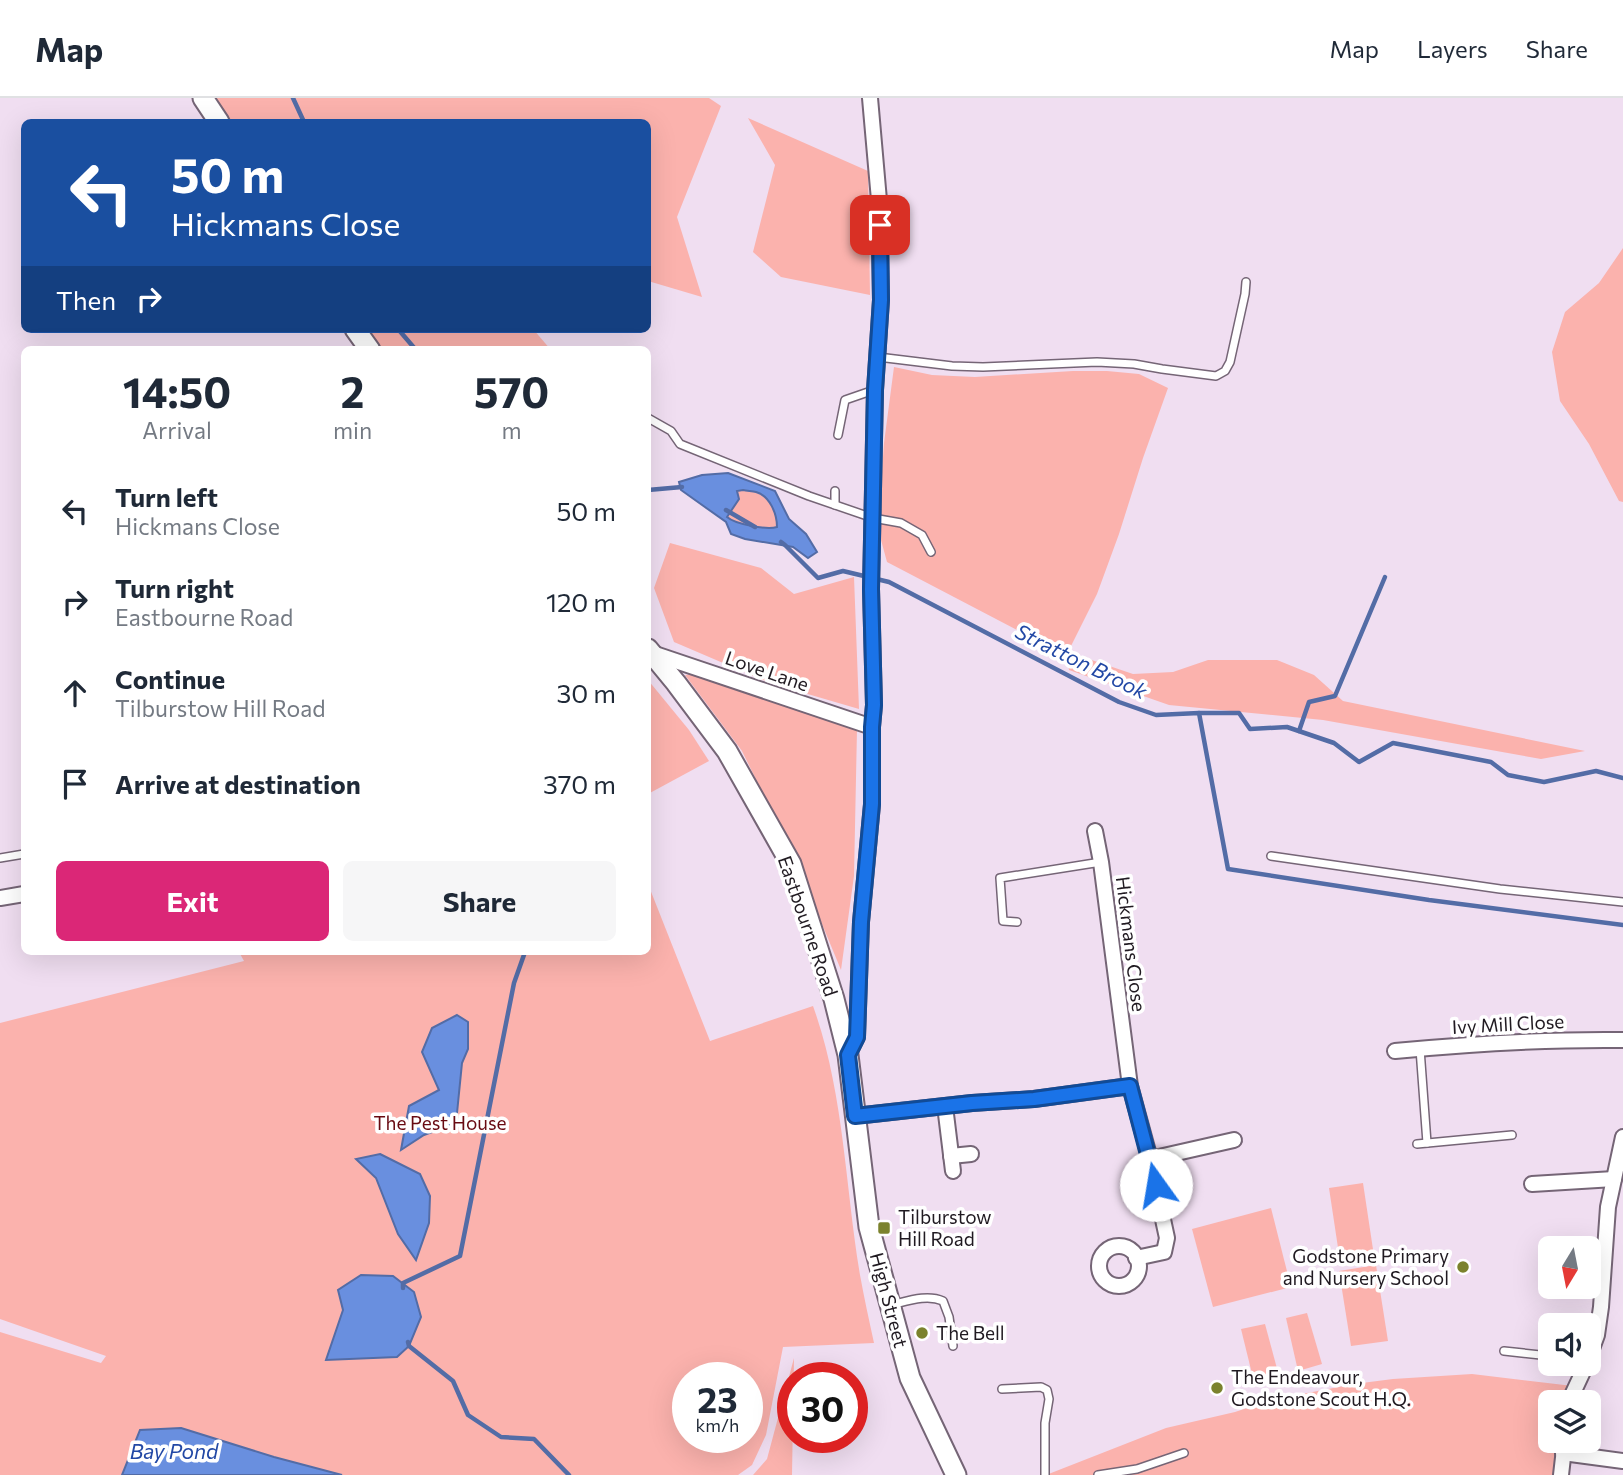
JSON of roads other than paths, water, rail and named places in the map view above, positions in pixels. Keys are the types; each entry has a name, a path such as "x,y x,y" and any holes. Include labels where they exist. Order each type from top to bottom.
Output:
{"main road":[{"path":"203,98 217,119"},
{"name":"Eastbourne Road","path":"651,655 727,751 790,864 834,999 848,1055 855,1116"},
{"name":"High Street","path":"855,1116 870,1227 909,1378 956,1475"}],"street":[{"path":"848,1055 857,1037 861,922 872,804 874,705 871,578 875,390 881,300 879,200 870,98"},
{"name":"Love Lane","path":"651,652 872,727"},
{"name":"Hickmans Close","path":"1095,831 1130,1086 1150,1159 1167,1238 1164,1252 1136,1258"},
{"path":"0,898 21,894"},
{"name":"Ivy Mill Close","path":"1395,1051 1583,1040 1623,1041"},
{"path":"855,1116 1034,1099 1130,1086"},
{"path":"945,1106 953,1171"},
{"path":"1600,1313 1608,1207 1623,1137"},
{"path":"1150,1159 1234,1140"},
{"path":"951,1156 971,1154"},
{"path":"1532,1184 1614,1179"},
{"path":"1561,1475 1563,1453"},
{"path":"1589,1453 1623,1461"}],"lane":[{"path":"877,357 983,367 1097,362 1134,364 1216,376 1225,371 1230,362 1246,282"},
{"path":"838,435 845,400 875,390"},
{"path":"651,420 671,431 680,444 835,505 873,518 901,523 922,535 931,552"},
{"path":"835,491 835,505"},
{"path":"0,858 21,854"},
{"path":"1271,856 1500,889 1623,902"},
{"path":"1017,922 1003,921 1000,878 1101,862"},
{"path":"1420,1048 1427,1143"},
{"path":"1417,1144 1512,1135"},
{"path":"891,1305 927,1298 943,1301 953,1346"},
{"path":"1504,1351 1538,1355"},
{"path":"1003,1390 1041,1387 1047,1391 1049,1399 1045,1423 1045,1475"},
{"path":"1098,1475 1137,1469 1184,1453"}],"water":[{"path":"728,473 775,491 789,519 806,534 817,552 808,558 793,547 731,534 726,522 681,490 679,482 702,475","holes":["737,491 761,494 769,501 777,527 751,526 727,517 739,499"]},
{"path":"457,1015 468,1022 468,1049 462,1063 456,1123 424,1135 401,1150 409,1106 439,1090 422,1052 432,1028"},
{"path":"380,1154 420,1174 430,1196 429,1223 416,1260 398,1234 376,1178 356,1159"},
{"path":"361,1275 393,1276 414,1292 421,1317 409,1346 397,1357 326,1360 343,1310 338,1290"},
{"name":"Bay Pond","path":"181,1428 342,1475 122,1475 140,1430"}],"waterway":[{"name":"Stratton Brook","path":"293,98 303,119"},
{"name":"Stratton Brook","path":"401,333 413,346"},
{"name":"Stratton Brook","path":"651,490 682,487"},
{"name":"Stratton Brook","path":"726,510 755,527"},
{"name":"Stratton Brook","path":"781,542 818,578 843,571 889,582 1119,702 1156,715 1199,713 1228,869 1429,900 1623,925"},
{"path":"1299,731 1309,702 1335,696 1385,577"},
{"path":"1199,713 1239,713 1250,729 1287,727 1334,743 1359,762 1393,743 1491,762 1508,775 1544,782 1596,771 1623,778"},
{"path":"403,1288 403,1283 460,1256 514,983 524,955"},
{"path":"408,1342 409,1346 453,1381 468,1415 501,1437 534,1439 569,1475"}],"place":[{"name":"Tilburstow Hill Road","path":"884,1228"},
{"name":"Godstone Primary and Nursery School","path":"1463,1267"},
{"name":"The Bell","path":"922,1333"},
{"name":"The Endeavour, Godstone Scout H.Q.","path":"1217,1388"}],"park label":[{"name":"The Pest House","path":"440,1123"}]}
